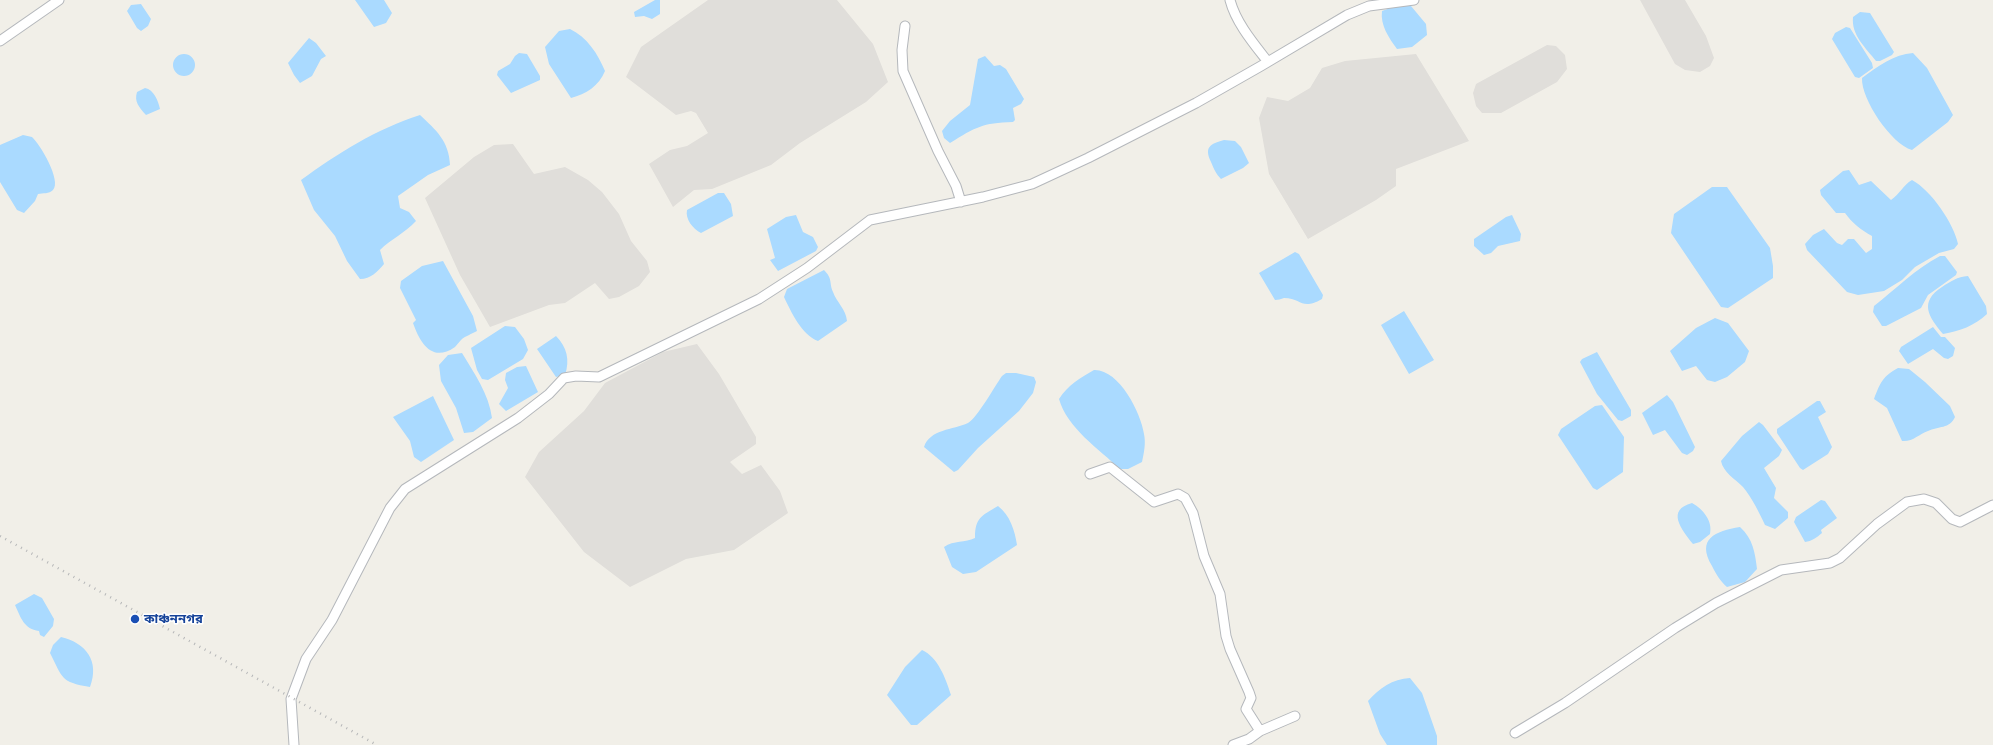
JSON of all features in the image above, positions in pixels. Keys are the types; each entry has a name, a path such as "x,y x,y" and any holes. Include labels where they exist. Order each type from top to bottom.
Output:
{"street":[{"path":"0,41 59,0"},
{"path":"1230,0 1232,9 1253,43 1268,62"},
{"path":"294,745 291,699 306,659 332,620 390,508 405,489 518,418 549,394 564,378 576,376 599,377 759,299 808,268 870,220 961,202 1032,184 1088,158 1196,103 1268,62 1347,14 1369,6 1414,0"},
{"path":"904,26 902,50 903,71 938,151 956,186 961,202"},
{"path":"1090,474 1110,467 1154,502 1178,494 1185,498 1193,512 1204,556 1220,594 1226,636 1230,649 1251,698 1246,709 1260,731"},
{"path":"1515,733 1565,703 1675,628 1716,604 1781,570 1830,563 1840,558 1876,524 1907,502 1924,499 1936,503 1952,519 1960,522 1993,505"},
{"path":"1233,745 1249,740 1260,731 1295,716"}],"shaded area":[{"path":"708,0 837,0 873,44 888,82 866,102 800,143 771,165 712,189 694,190 673,207 649,164 670,150 687,146 708,133 696,113 691,111 676,115 626,77 641,47"},
{"path":"1640,0 1685,0 1706,36 1714,58 1710,66 1700,72 1685,70 1675,64"},
{"path":"1547,45 1556,46 1565,55 1567,69 1557,82 1501,113 1482,113 1476,106 1473,93 1476,84"},
{"path":"1416,54 1469,141 1396,169 1396,186 1376,200 1308,239 1269,174 1259,118 1267,97 1288,101 1310,88 1322,68 1345,61"},
{"path":"513,144 534,174 565,167 588,180 602,192 619,214 631,241 647,261 650,272 639,286 619,297 609,299 595,283 565,303 549,305 490,327 460,275 425,198 474,157 494,145"},
{"path":"697,344 719,374 756,437 756,444 730,462 742,474 761,465 780,491 788,513 734,550 686,559 630,587 584,552 525,477 539,452 584,411 605,383 663,352"}],"water":[{"path":"355,0 384,0 392,13 386,23 374,27"},
{"path":"655,0 660,0 660,14 652,19 644,16 635,17 634,12"},
{"path":"141,4 151,19 148,26 141,31 137,28 127,11 131,5"},
{"path":"1396,6 1411,6 1426,24 1427,35 1412,47 1397,49 1388,36 1382,21 1382,11"},
{"path":"1860,12 1870,13 1894,52 1892,55 1880,61 1876,61 1864,46 1854,30 1853,24 1853,17"},
{"path":"1846,27 1850,28 1872,63 1873,68 1859,78 1855,77 1832,39 1835,33"},
{"path":"570,29 587,41 599,58 605,71 596,85 591,89 571,98 549,64 545,47 559,31"},
{"path":"309,38 316,43 326,56 321,59 312,76 300,83 288,63"},
{"path":"519,53 527,54 540,76 540,80 511,93 497,75 498,71 510,64"},
{"path":"1913,53 1927,68 1953,115 1948,122 1912,150 1895,139 1879,120 1866,97 1862,78 1892,58"},
{"path":"184,54 192,57 195,65 192,73 184,76 176,73 173,65 176,57"},
{"path":"985,56 994,66 1000,65 1006,69 1024,99 1021,104 1013,108 1015,120 1013,122 994,123 980,127 966,133 950,143 944,138 942,131 950,121 970,105 978,59"},
{"path":"145,88 151,91 155,96 160,109 146,115 139,107 136,99 137,92"},
{"path":"420,115 441,137 447,149 450,165 428,175 398,196 400,208 409,212 416,221 380,250 384,264 379,270 371,276 360,279 347,261 335,236 314,210 301,180 358,143 388,127"},
{"path":"23,135 32,137 36,141 45,154 55,179 53,190 38,194 35,201 24,213 17,210 0,182 0,145"},
{"path":"1224,140 1235,141 1241,147 1249,163 1243,168 1221,179 1212,165 1208,150 1215,143"},
{"path":"1849,170 1859,185 1871,181 1891,200 1906,184 1912,180 1927,191 1941,208 1952,227 1958,244 1954,249 1939,253 1915,267 1902,280 1884,291 1858,295 1847,292 1807,250 1805,244 1813,235 1824,229 1837,243 1842,245 1848,239 1854,239 1866,253 1872,249 1872,236 1857,226 1845,213 1836,213 1821,195 1820,190 1843,171"},
{"path":"1712,187 1727,187 1770,248 1773,266 1773,278 1728,308 1721,307 1671,233 1674,214"},
{"path":"718,193 724,193 731,204 733,216 701,233 690,223 687,217 687,210"},
{"path":"796,215 803,232 813,237 818,247 816,251 778,271 770,260 775,258 767,229 786,217"},
{"path":"1512,215 1521,234 1520,241 1498,246 1491,253 1484,255 1474,246 1474,239 1506,217"},
{"path":"1295,252 1299,254 1323,295 1322,299 1310,304 1284,298 1275,300 1259,273"},
{"path":"1940,256 1945,256 1957,272 1956,275 1928,295 1921,308 1886,326 1882,326 1873,312 1874,306 1914,273"},
{"path":"443,261 473,316 477,331 467,336 455,347 440,353 433,352 423,344 413,323 416,320 400,288 401,281 422,266"},
{"path":"824,270 829,276 833,292 845,313 847,321 818,341 807,334 802,328 784,297 787,289"},
{"path":"1968,276 1986,306 1987,314 1977,322 1966,327 1943,334 1930,315 1928,304 1930,298 1948,283 1957,278"},
{"path":"1404,311 1434,360 1409,374 1381,325"},
{"path":"1715,318 1728,323 1749,351 1745,362 1727,377 1715,382 1707,380 1696,366 1682,371 1670,351 1696,328"},
{"path":"505,326 515,327 524,339 528,350 523,359 488,380 482,379 477,370 471,348"},
{"path":"1933,327 1941,337 1945,337 1955,348 1953,356 1948,359 1944,358 1933,349 1908,364 1899,351 1901,347"},
{"path":"556,336 565,349 567,364 565,375 556,377 537,349"},
{"path":"1597,352 1631,410 1631,416 1622,421 1618,420 1597,394 1580,362 1582,359"},
{"path":"462,353 484,392 492,418 473,432 464,433 456,408 441,381 439,365 448,355"},
{"path":"526,366 538,392 506,411 499,404 508,388 505,380 506,373 517,367"},
{"path":"1898,368 1909,369 1950,406 1955,417 1950,424 1932,429 1916,438 1902,441 1887,408 1874,399 1885,377"},
{"path":"1094,370 1103,372 1120,384 1133,404 1142,425 1145,441 1142,462 1128,469 1120,469 1076,429 1063,410 1059,399 1070,386"},
{"path":"1006,373 1016,373 1034,377 1036,382 1033,393 1019,411 978,448 958,470 954,472 924,447 927,441 937,433 968,423 972,420 981,409 1002,376"},
{"path":"1667,395 1673,402 1695,447 1693,451 1687,455 1682,453 1665,430 1653,435 1642,413"},
{"path":"433,396 454,440 421,462 414,457 410,441 393,417"},
{"path":"1817,401 1820,401 1826,412 1818,417 1832,447 1828,454 1803,470 1800,468 1777,433 1777,429"},
{"path":"1602,405 1624,437 1623,472 1597,490 1593,488 1558,435 1561,429 1595,406"},
{"path":"1759,422 1782,450 1779,456 1764,468 1776,488 1774,498 1788,512 1788,518 1775,529 1765,525 1758,510 1743,487 1724,469 1721,461 1742,436"},
{"path":"1821,500 1825,501 1837,518 1821,530 1822,533 1818,536 1805,542 1794,522 1796,517"},
{"path":"1692,503 1703,512 1709,520 1711,529 1710,534 1700,542 1693,544 1684,532 1678,520 1680,510 1684,506"},
{"path":"998,506 1009,519 1015,534 1017,545 976,572 963,574 952,567 944,547 952,543 967,541 975,538 976,526 980,518"},
{"path":"1740,527 1751,541 1757,569 1745,582 1727,587 1717,575 1708,557 1706,549 1707,543 1716,534"},
{"path":"34,594 42,598 54,619 53,626 44,637 40,635 39,631 26,625 15,605"},
{"path":"61,637 77,644 89,654 93,669 93,678 90,687 68,681 60,673 50,653 53,645"},
{"path":"922,650 933,658 941,669 951,695 917,725 911,725 887,695 905,667"},
{"path":"1410,678 1422,693 1437,736 1437,745 1387,745 1380,734 1368,701 1377,692 1392,682"}],"railway":[{"path":"0,536 377,745"}],"place":[{"name":"কাঞ্চননগর","path":"135,619"}]}
